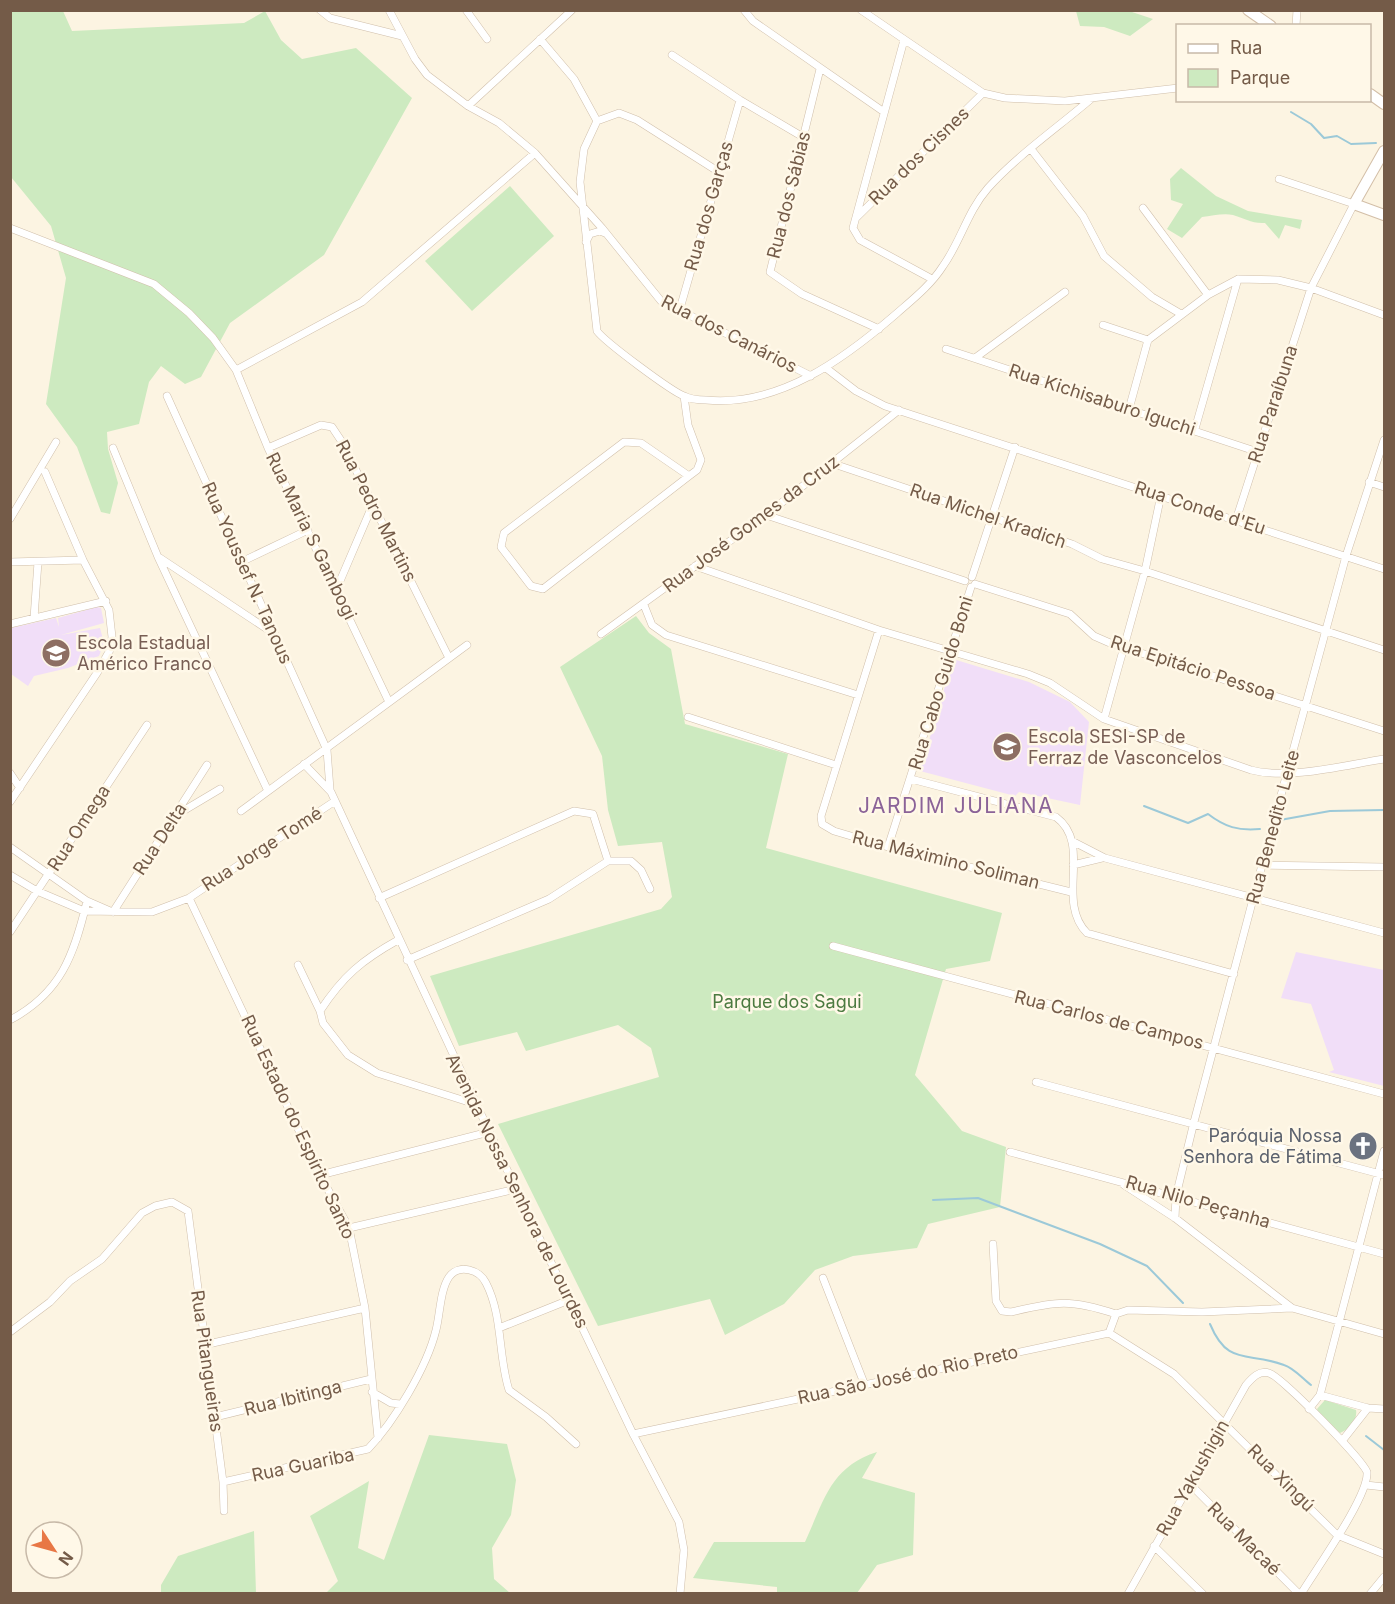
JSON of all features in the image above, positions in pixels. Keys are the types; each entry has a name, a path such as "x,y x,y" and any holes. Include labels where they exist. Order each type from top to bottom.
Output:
{"street":[{"path":"320,10 330,18 402,36"},
{"name":"Rua dos Canários","path":"389,10 402,36 427,75 468,106 499,123 535,153 607,235 653,295 679,312 811,376"},
{"path":"466,10 487,39"},
{"path":"468,106 572,10"},
{"path":"744,10 753,21 884,112"},
{"path":"861,10 983,93 1005,98 1091,99 1176,88"},
{"path":"1248,10 1268,24"},
{"path":"540,39 574,79 597,121"},
{"path":"904,40 854,219 855,233 860,240 932,279"},
{"path":"672,55 740,100 803,137"},
{"name":"Rua dos Sábias","path":"820,69 770,272 802,294 879,329"},
{"name":"Rua dos Cisnes","path":"854,219 983,93"},
{"path":"719,172 627,114 610,115 597,121 588,137 581,159 582,205 597,331 684,396 707,400 732,399 772,391 811,376 826,368 879,329 943,267 974,206 1006,169 1091,99"},
{"name":"Rua dos Garças","path":"679,312 740,100"},
{"path":"1031,149 1083,216 1104,256 1152,297 1181,314"},
{"path":"1354,204 1384,151"},
{"path":"236,370 362,302 535,153"},
{"path":"1279,179 1384,215"},
{"name":"Rua Paraíbuna","path":"1236,520 1311,288 1354,204"},
{"path":"1143,208 1208,295"},
{"name":"Rua Maria S Gambogi","path":"10,228 154,284 189,314 236,370 268,448 337,588 389,702"},
{"path":"586,243 590,234 600,231 607,235"},
{"path":"1195,429 1238,279"},
{"path":"1129,409 1148,340 1208,295 1238,279 1278,280 1311,288 1384,315"},
{"path":"975,358 1065,292"},
{"path":"1103,325 1148,340"},
{"name":"Rua Kichisaburo Iguchi","path":"946,349 1195,429 1258,452"},
{"name":"Rua Conde d'Eu","path":"826,368 865,396 899,410 1384,568"},
{"name":"Rua Youssef N. Tanous","path":"167,396 327,750 331,792"},
{"path":"684,396 688,425 700,460 697,470 543,589 531,586 501,547 504,533 624,442 637,441 689,476"},
{"name":"Rua José Gomes da Cruz","path":"601,634 766,515 899,410"},
{"name":"Rua Pedro Martins","path":"268,448 321,424 332,427 449,658"},
{"name":"Rua Benedito Leite","path":"1175,1218 1176,1196 1194,1122 1325,630 1346,556 1384,440"},
{"path":"10,519 56,442"},
{"name":"Rua Cabo Guido Boni","path":"888,847 1015,447"},
{"path":"113,448 158,557 268,791"},
{"name":"Rua Michel Kradich","path":"831,463 1072,544 1102,559 1144,570 1384,650"},
{"path":"10,802 105,662 110,650 112,624 106,601 83,560 45,472"},
{"path":"1370,482 1384,488"},
{"path":"1104,719 1144,570 1161,495"},
{"path":"337,588 373,504"},
{"name":"Rua Epitácio Pessoa","path":"766,515 1070,614 1094,636 1384,731"},
{"path":"242,562 308,530"},
{"path":"158,557 273,633"},
{"path":"10,562 83,560"},
{"path":"34,618 38,562"},
{"path":"695,566 879,630 1047,681 1104,719 1251,771 1268,774 1288,773 1384,759"},
{"path":"10,624 106,601"},
{"path":"644,605 652,625 666,635 858,695"},
{"path":"688,717 836,765 879,630"},
{"path":"241,811 304,764 327,750 466,645"},
{"name":"Rua Omega","path":"10,932 147,724"},
{"path":"304,764 331,792"},
{"name":"Rua Delta","path":"111,912 207,765"},
{"name":"Rua Máximino Soliman","path":"836,765 821,816 822,824 834,831 888,847 1071,892"},
{"path":"10,773 20,788"},
{"path":"911,778 1049,813 1064,822 1072,841 1071,892 1078,921 1087,933 1234,974"},
{"path":"176,815 220,789"},
{"name":"Avenida Nossa Senhora de Lourdes","path":"331,792 475,1104 633,1434 679,1522 684,1550 680,1593"},
{"name":"Rua Jorge Tomé","path":"10,875 37,891 84,910 144,914 189,898 335,801"},
{"path":"379,898 564,814 584,811 593,814 608,861"},
{"path":"1072,841 1104,858 1384,933"},
{"path":"10,847 87,901 111,912"},
{"path":"1073,865 1084,860 1104,858"},
{"path":"407,960 549,899 608,861 631,861 641,870 650,889"},
{"path":"1262,865 1384,867"},
{"name":"Rua Estado do Espírito Santo","path":"189,898 320,1175 349,1228 365,1308 378,1438"},
{"path":"10,1020 39,1002 59,980 87,901"},
{"path":"320,1011 340,982 357,965 398,940"},
{"name":"Rua Carlos de Campos","path":"833,946 1384,1094"},
{"path":"298,965 320,1011 323,1023 339,1046 363,1066 475,1104"},
{"path":"1036,1082 1194,1122 1382,1174"},
{"path":"320,1175 489,1132"},
{"path":"1300,1593 1366,1485 1365,1466 1309,1409 1320,1395 1359,1247 1382,1174 1384,1151"},
{"name":"Rua Nilo Peçanha","path":"1010,1152 1384,1254"},
{"path":"1117,1180 1175,1218 1292,1308"},
{"path":"349,1228 516,1189"},
{"name":"Rua Pitangueiras","path":"10,1332 50,1302 70,1281 102,1259 142,1213 155,1206 172,1202 188,1211 223,1482 224,1511"},
{"path":"993,1244 998,1306 1002,1311 1011,1312 1070,1302 1082,1302 1116,1314 1128,1310 1202,1312 1292,1308 1384,1334"},
{"path":"378,1438 400,1404 431,1346 447,1279 456,1270 475,1272 484,1279 499,1328 509,1390 576,1443"},
{"path":"823,1278 864,1383"},
{"path":"499,1328 569,1300"},
{"path":"204,1345 365,1308"},
{"path":"1109,1334 1116,1314"},
{"name":"Rua São José do Rio Preto","path":"633,1434 864,1383 1109,1334"},
{"name":"Rua Xingú","path":"1109,1334 1174,1374 1337,1535"},
{"name":"Rua Yakushigin","path":"1128,1593 1224,1421 1251,1378 1267,1372 1280,1379 1309,1409"},
{"name":"Rua Ibitinga","path":"215,1417 371,1379"},
{"path":"372,1392 391,1403 400,1404"},
{"path":"1320,1395 1368,1408 1384,1409"},
{"path":"1341,1441 1368,1408"},
{"name":"Rua Guariba","path":"223,1482 361,1452 378,1438"},
{"name":"Rua Macaé","path":"1190,1484 1300,1593"},
{"path":"1366,1485 1384,1487"},
{"path":"1337,1535 1384,1554"},
{"path":"1154,1546 1203,1593"},
{"path":"1370,1593 1384,1578"}],"shaded area":[{"name":"Escola Estadual Américo Franco","path":"97,607 101,608 104,623 61,635 100,628 104,643 99,656 68,668 34,676 28,686 11,674 11,628 56,618 59,627 58,618"},
{"name":"Escola SESI-SP de Ferraz de Vasconcelos","path":"953,659 1029,682 1070,702 1089,722 1080,805 1019,792 1015,796 920,771"},
{"path":"1296,952 1384,970 1384,1086 1329,1072 1334,1070 1311,1004 1281,998"}],"green space":[{"path":"10,11 63,11 72,31 244,23 265,11 281,40 302,59 356,48 412,98 324,255 230,323 201,377 185,384 161,366 149,382 139,424 107,432 108,449 118,483 110,514 101,512 77,447 46,404 66,278 51,226 11,177"},
{"path":"1076,11 1129,11 1153,19 1130,36 1104,27 1080,26"},
{"path":"1181,168 1216,196 1248,211 1302,220 1300,229 1285,225 1279,239 1265,223 1221,214 1202,217 1182,238 1167,229 1183,204 1171,200 1170,179"},
{"path":"510,186 554,236 472,311 425,261"},
{"name":"Parque dos Sagui","path":"636,616 649,633 671,649 685,724 788,754 766,848 1002,913 990,961 946,969 915,1075 962,1131 1006,1147 1000,1207 928,1224 917,1248 853,1256 815,1270 784,1304 725,1335 710,1299 598,1326 498,1124 659,1077 651,1048 618,1025 526,1051 517,1032 459,1046 430,976 661,909 672,897 662,842 618,846 608,810 602,756 560,667"},
{"path":"1325,1400 1356,1410 1354,1420 1347,1429 1340,1433 1319,1413 1317,1409"},
{"path":"429,1435 507,1444 516,1480 511,1515 492,1548 494,1579 510,1593 326,1593 338,1581 310,1516 369,1481 358,1548 384,1560"},
{"path":"877,1452 862,1478 915,1493 913,1555 877,1565 857,1593 777,1593 777,1587 693,1578 714,1542 805,1542 830,1487 839,1476 861,1458"},
{"path":"254,1531 256,1593 161,1593 161,1585 178,1556"}],"waterway":[{"path":"1291,112 1311,124 1324,138 1337,136 1351,144 1376,143"},
{"path":"1144,806 1188,823 1208,814 1232,827 1260,829"},
{"path":"1280,820 1330,811 1384,810"},
{"path":"933,1200 978,1198 1100,1244 1147,1266 1183,1303"},
{"path":"1210,1324 1224,1347 1232,1352 1288,1366 1311,1385"},
{"path":"1366,1436 1384,1450"}],"place":[{"name":"Escola Estadual Américo Franco","path":"56,653"},
{"name":"Escola SESI-SP de Ferraz de Vasconcelos","path":"1007,747"},
{"name":"Paróquia Nossa Senhora de Fátima","path":"1363,1146"}],"district":[{"name":"JARDIM JULIANA","path":"956,806"}]}
